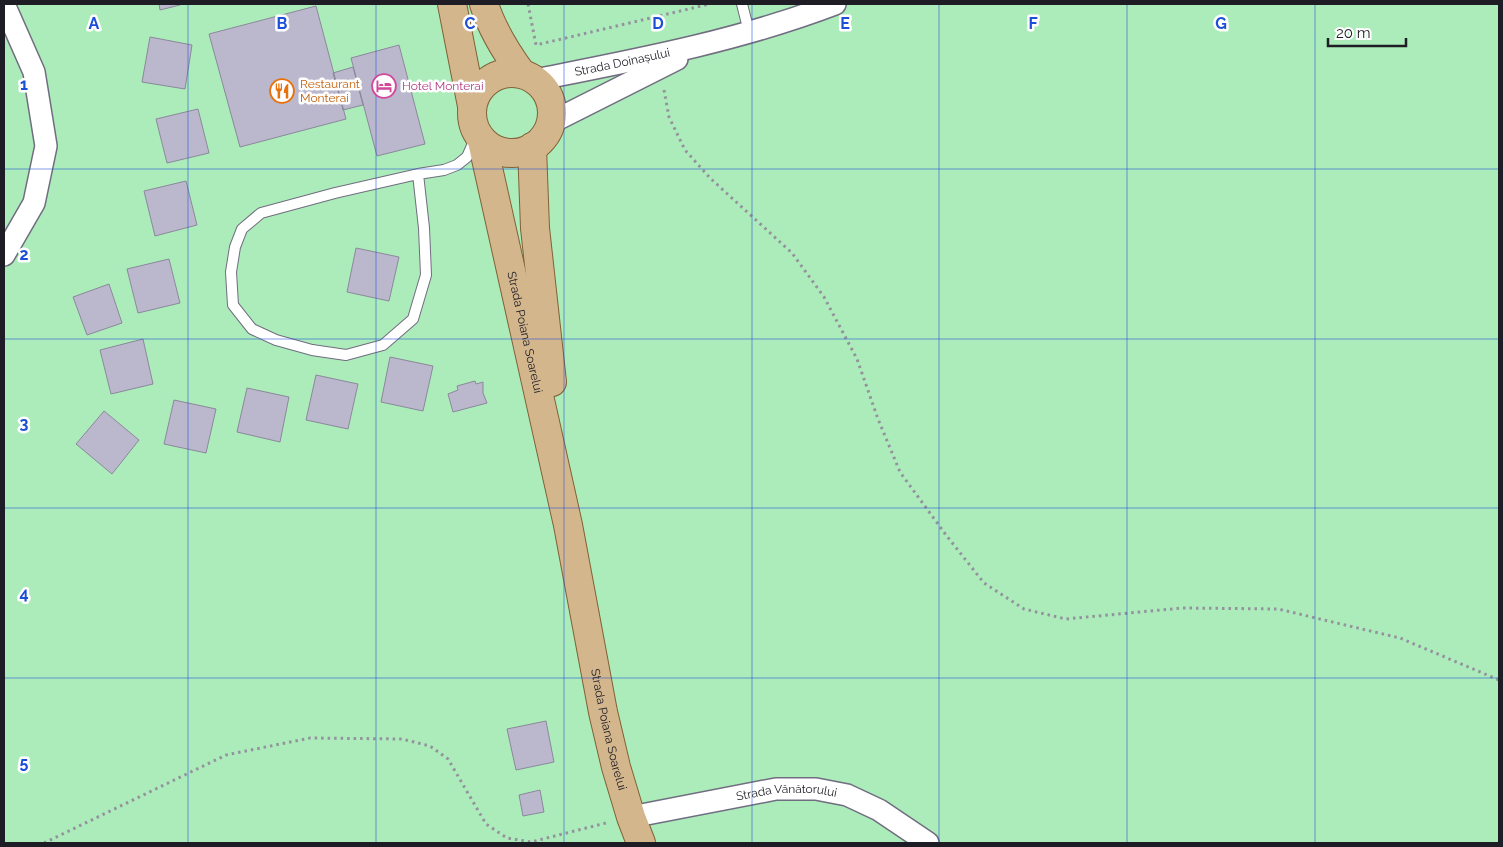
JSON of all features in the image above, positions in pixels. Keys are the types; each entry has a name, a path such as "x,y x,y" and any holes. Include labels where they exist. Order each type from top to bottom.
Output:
{"main road":[{"path":"452,4 472,106 472,118 480,138 500,151 511,153 522,151 532,146 544,136 550,123 552,111 549,99 544,89 528,77 507,54 497,37 484,4"},
{"path":"472,106 476,94 485,83 496,76 509,73 528,77"},
{"name":"Strada Poiana Soarelui","path":"480,138 568,525 603,712 616,767 641,843"},
{"name":"Strada Poiana Soarelui","path":"532,146 535,228 568,525"}],"street":[{"path":"4,4 34,72 46,146 34,203 4,255"},
{"name":"Strada Doinașului","path":"528,77 709,44 835,4"},
{"name":"Strada Doinașului","path":"550,123 661,66 709,44"},
{"name":"Strada Vânătorului","path":"631,817 776,789 816,789 848,795 879,810 928,843"}],"lane":[{"path":"742,4 749,32"},
{"path":"418,174 424,228 426,275 413,319 383,345 346,355 312,350 276,340 252,329 233,305 231,272 235,247 242,229 261,213 335,193 418,174 444,170 457,165 467,157 480,138"}],"path":[{"path":"528,4 536,46 710,4"},
{"path":"661,66 669,117 685,150 710,178 792,253 824,297 857,359 878,419 900,472 984,583 1024,610 1066,619 1182,608 1278,609 1400,638 1499,680"},
{"path":"44,843 226,754 310,738 402,739 430,746 448,759 486,824 507,838 531,842 631,817"}],"green space":[{"path":"4,4 1499,4 1499,843 4,843"}],"building":[{"path":"159,4 180,4 180,5 160,10"},
{"name":"Restaurant Monterai","path":"316,6 346,119 240,147 209,34"},
{"path":"150,37 192,45 185,89 142,82"},
{"name":"Hotel Monterai","path":"399,45 425,144 377,156 351,58"},
{"path":"353,67 363,105 343,110 333,73"},
{"path":"198,109 209,153 167,163 156,119"},
{"path":"186,181 197,225 155,236 144,191"},
{"path":"356,248 399,257 389,301 347,292"},
{"path":"169,259 180,303 138,313 127,269"},
{"path":"109,284 122,323 87,335 73,297"},
{"path":"143,339 153,384 111,394 100,350"},
{"path":"390,357 433,366 423,411 381,402"},
{"path":"316,375 358,384 348,429 306,420"},
{"path":"475,381 476,384 483,382 483,393 487,403 453,412 448,394 458,390 457,386"},
{"path":"247,388 289,397 280,442 237,432"},
{"path":"174,400 216,409 206,453 164,444"},
{"path":"104,411 139,440 112,474 76,444"},
{"path":"546,721 554,762 516,770 507,729"},
{"path":"540,790 544,812 523,816 519,795"}],"place":[{"name":"Hotel Monterai","path":"384,86"},
{"name":"Restaurant Monterai","path":"282,91"}]}
